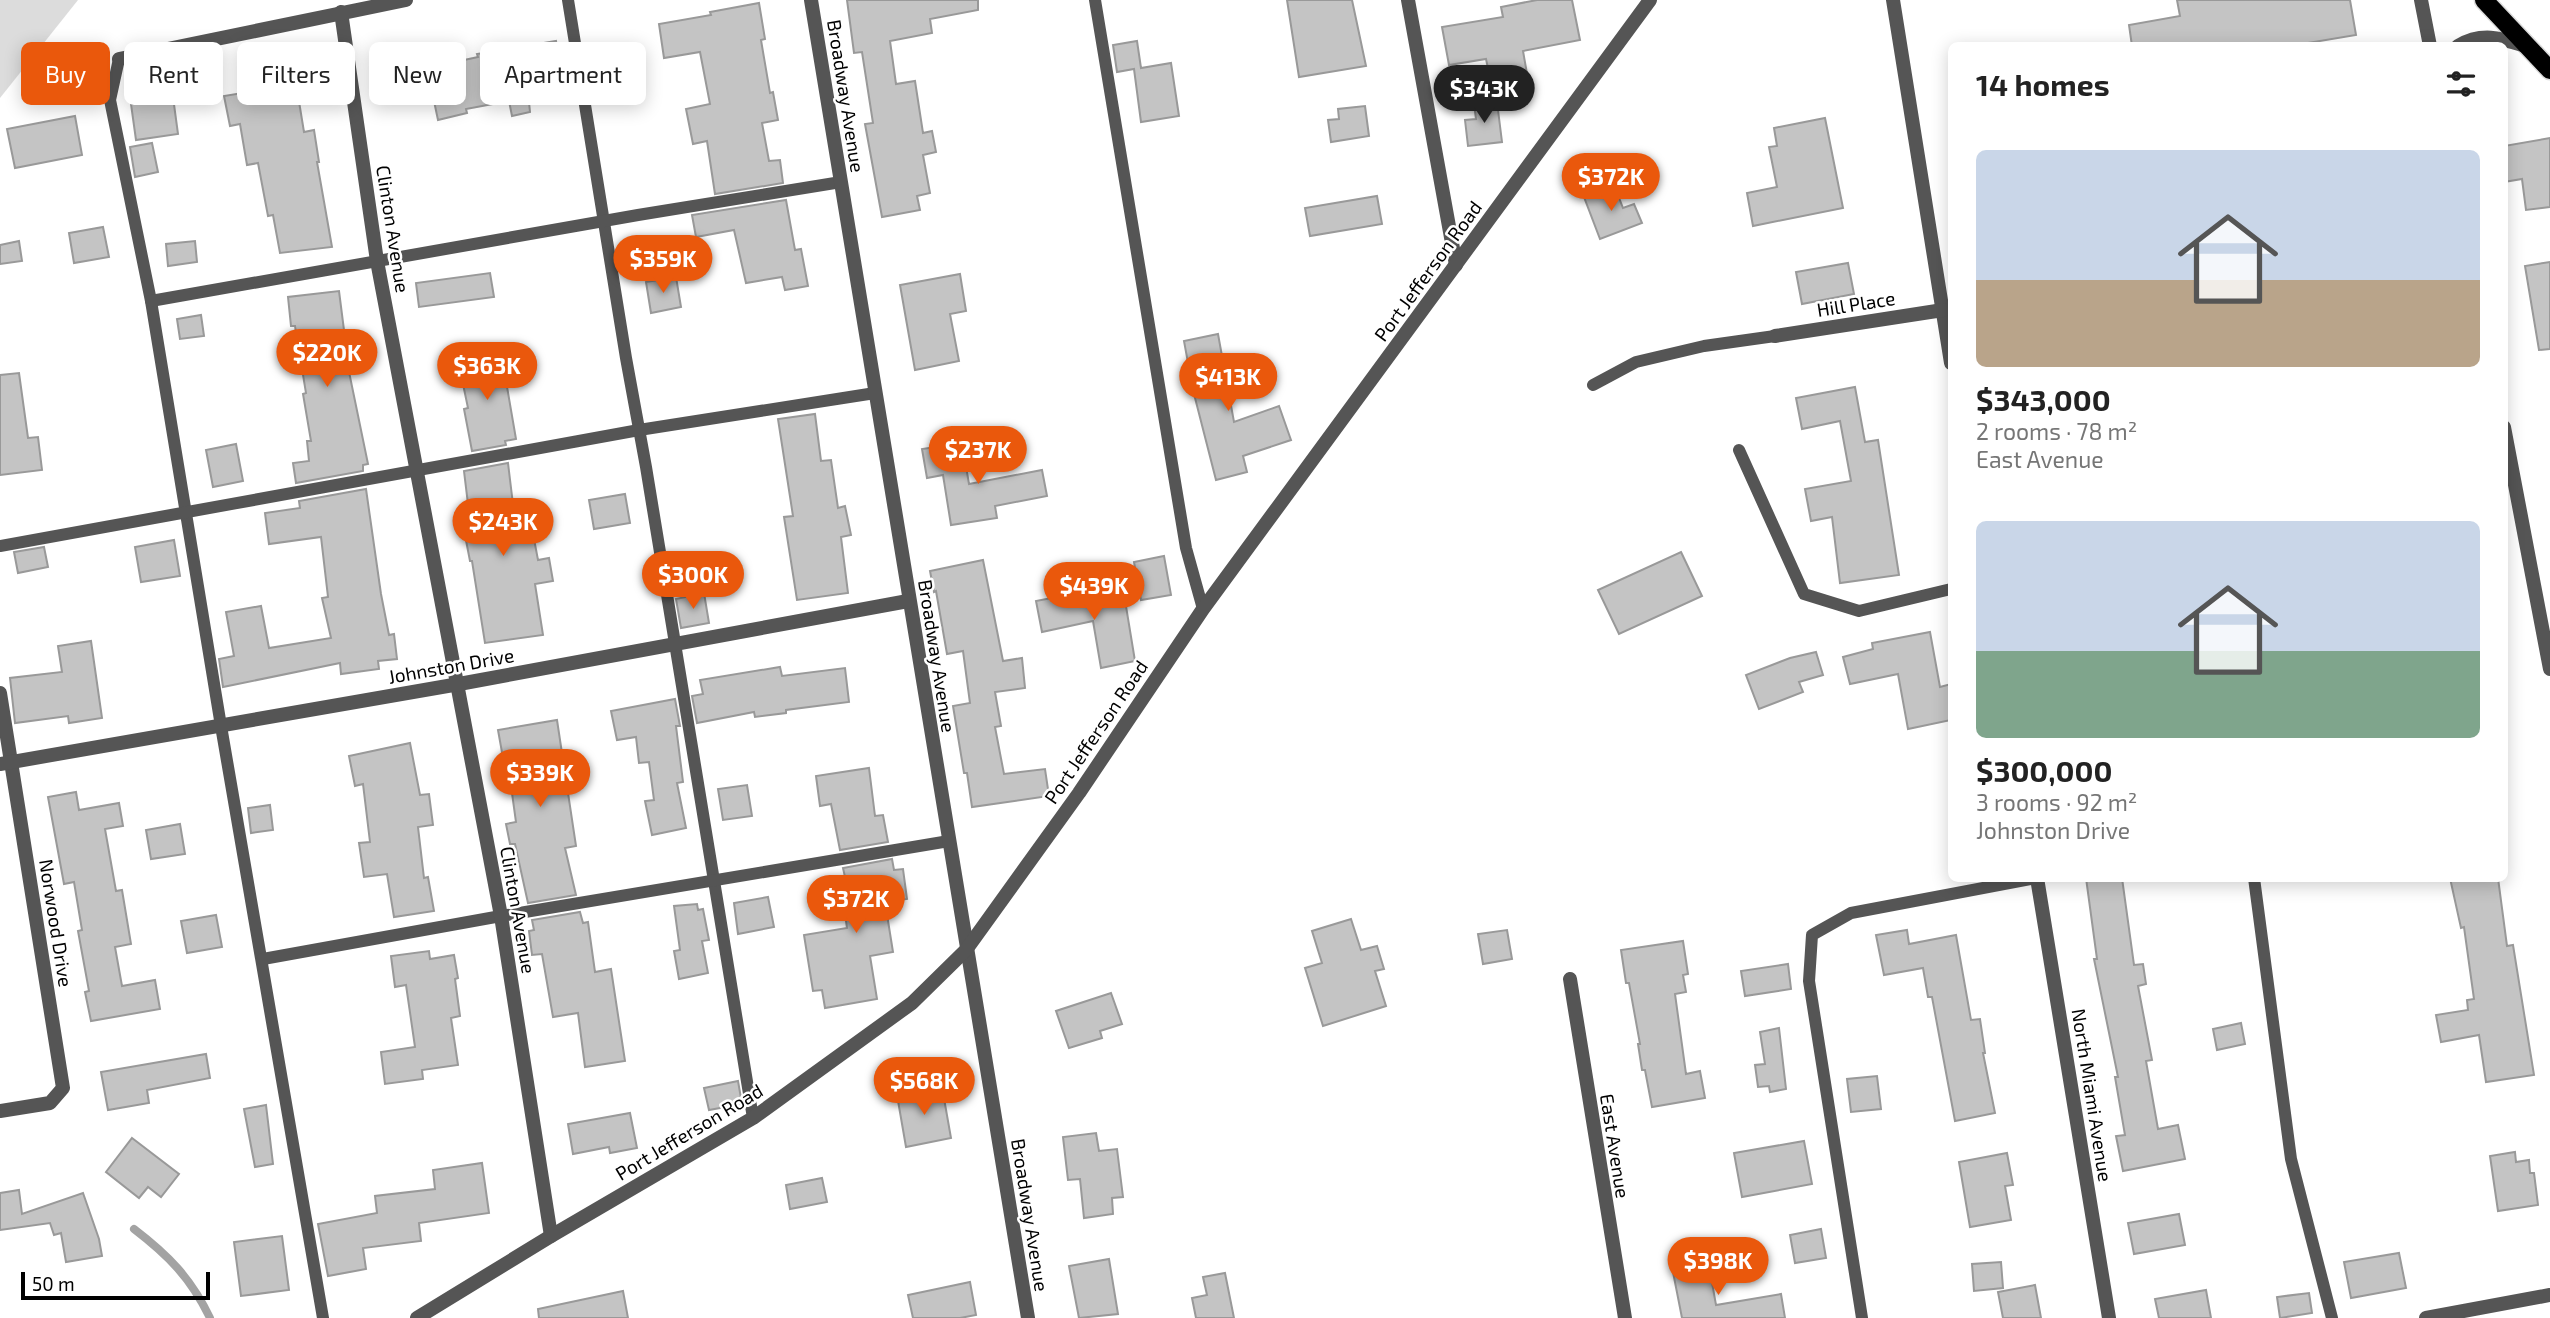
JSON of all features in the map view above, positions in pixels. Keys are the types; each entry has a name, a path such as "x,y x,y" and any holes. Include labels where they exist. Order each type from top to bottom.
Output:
{"main road":[{"path":"2484,0 2550,69"}],"street":[{"path":"119,59 406,0"},
{"name":"Broadway Avenue","path":"811,0 1028,1318"},
{"path":"1408,0 1457,265"},
{"name":"Port Jefferson Road","path":"417,1318 753,1118 912,1003 966,950 1079,793 1203,609 1650,0"},
{"path":"1893,0 1948,345"},
{"path":"2421,0 2429,42"},
{"name":"Clinton Avenue","path":"341,12 377,261 501,916 551,1236"},
{"path":"2465,42 2492,36 2529,47"},
{"name":"Hill Place","path":"1774,335 1942,310"},
{"path":"2508,448 2550,669"},
{"name":"Johnston Drive","path":"6,763 458,684 908,601"},
{"name":"Norwood Drive","path":"0,693 6,763 63,1088 50,1103 0,1111"},
{"name":"North Miami Avenue","path":"2038,882 2109,1318"},
{"name":"East Avenue","path":"1570,979 1625,1318"},
{"path":"2426,1318 2550,1295"}],"lane":[{"path":"568,0 753,1118"},
{"path":"1095,0 1186,548 1203,609"},
{"path":"119,59 110,100 151,301 221,726 324,1318"},
{"path":"151,301 841,183"},
{"path":"1592,385 1636,362 1704,346 1774,335"},
{"path":"0,546 639,430 875,393"},
{"path":"1739,450 1804,594 1859,611 1948,590"},
{"path":"263,959 948,841"},
{"path":"1862,1318 1809,981 1812,934 1851,913 2016,882"},
{"path":"2255,882 2291,1159 2332,1318"}],"shaded area":[{"path":"0,0 78,0 45,42 21,42 21,72 0,98"}],"building":[{"path":"847,0 978,0 978,10 930,19 932,33 890,41 896,84 915,81 923,133 932,131 936,152 923,155 930,193 917,196 920,210 882,217 865,124 873,123 862,52 854,53"},
{"path":"1287,0 1352,0 1366,66 1299,77"},
{"path":"1537,0 1572,0 1580,40 1523,51 1529,85 1493,92 1486,59 1449,65 1442,27 1503,17 1501,7"},
{"path":"2177,0 2350,0 2356,35 2314,42 2131,42 2129,25 2180,16"},
{"path":"759,3 765,39 761,40 770,93 773,92 778,120 762,123 769,161 780,160 783,183 715,194 707,141 693,144 686,109 710,104 700,52 664,58 659,24"},
{"path":"1137,41 1141,68 1171,63 1179,116 1141,122 1134,69 1117,72 1113,45"},
{"path":"477,54 480,54 480,105 488,105 466,109 467,113 438,120 435,105 466,105 466,60 478,57"},
{"path":"237,94 237,105 300,105 304,132 314,130 332,247 280,253 273,215 268,216 258,163 247,165 240,124 230,126 224,96"},
{"path":"1497,102 1502,142 1468,146 1465,120 1476,119 1474,104"},
{"path":"131,105 174,105 178,134 136,140"},
{"path":"510,105 529,105 530,112 512,116"},
{"path":"1365,106 1369,136 1331,142 1328,120 1339,119 1338,109"},
{"path":"75,116 82,155 15,168 7,129"},
{"path":"1825,118 1843,208 1753,226 1747,193 1777,187 1769,147 1777,146 1774,128"},
{"path":"2550,138 2550,207 2526,210 2522,179 2508,181 2508,145"},
{"path":"152,143 158,172 135,177 130,147"},
{"path":"1614,185 1623,208 1634,204 1642,223 1600,239 1584,197"},
{"path":"1377,196 1382,224 1310,236 1305,208"},
{"path":"786,200 795,250 801,249 808,286 785,290 782,277 746,283 734,230 696,237 692,215"},
{"path":"103,227 109,257 74,263 69,233"},
{"path":"19,241 22,261 0,264 0,245"},
{"path":"195,241 197,262 168,266 166,244"},
{"path":"2550,262 2550,349 2539,350 2525,266"},
{"path":"1848,263 1854,294 1802,304 1796,272"},
{"path":"490,273 494,297 419,307 416,283"},
{"path":"960,274 966,311 950,314 959,361 915,370 900,285"},
{"path":"676,277 681,307 651,313 646,282"},
{"path":"339,291 352,367 348,367 368,464 363,465 363,471 296,483 293,463 309,461 307,441 311,441 303,394 306,393 295,326 291,326 288,297"},
{"path":"201,315 204,336 180,339 177,319"},
{"path":"1218,334 1234,422 1279,406 1291,440 1243,456 1247,472 1216,480 1193,390 1184,341"},
{"path":"501,352 516,439 505,441 506,445 472,451 464,409 468,408 458,360"},
{"path":"19,373 28,438 38,437 42,470 0,475 0,375"},
{"path":"1855,387 1865,442 1878,440 1899,575 1840,583 1832,517 1811,521 1805,489 1851,481 1840,421 1802,429 1796,398"},
{"path":"815,414 821,461 831,460 838,508 845,506 851,535 841,537 848,593 797,600 784,517 793,516 778,419"},
{"path":"962,443 969,484 1042,470 1047,496 995,506 997,518 951,525 943,475 927,478 922,449"},
{"path":"236,444 243,481 213,487 206,450"},
{"path":"508,463 515,521 530,518 538,560 549,558 553,581 535,584 543,635 485,643 472,561 464,530 471,529 464,471"},
{"path":"366,489 381,594 389,635 394,634 397,659 378,661 379,669 341,674 340,663 223,687 219,659 234,656 226,612 261,606 269,648 331,638 322,598 328,597 321,537 269,544 265,513 300,508 299,501"},
{"path":"625,494 630,523 594,529 589,500"},
{"path":"174,540 180,576 141,582 135,547"},
{"path":"44,547 48,567 18,573 14,552"},
{"path":"1681,552 1702,596 1619,634 1598,590"},
{"path":"1164,556 1171,595 1141,600 1134,562"},
{"path":"983,560 1003,661 1022,658 1025,688 995,692 1001,726 995,727 1004,774 1045,769 1049,796 972,807 953,706 970,703 963,651 947,654 930,571"},
{"path":"1123,588 1135,661 1101,668 1093,621 1042,632 1036,601"},
{"path":"704,593 709,623 681,628 676,599"},
{"path":"1930,632 1940,687 1948,685 1948,721 1908,729 1898,674 1850,684 1843,657 1873,649 1872,643"},
{"path":"91,641 102,718 69,723 68,716 15,723 10,678 62,672 58,646"},
{"path":"1816,652 1823,675 1799,682 1803,692 1759,709 1746,675 1790,658"},
{"path":"780,667 782,676 845,668 849,702 755,717 754,712 697,723 692,696 703,694 700,680"},
{"path":"675,699 680,726 676,726 683,782 677,783 686,828 652,835 645,801 654,800 649,762 639,763 636,737 617,740 611,711"},
{"path":"557,720 576,846 565,848 576,895 528,903 515,844 510,844 506,824 516,822 507,757 503,758 498,730"},
{"path":"410,743 420,795 429,794 433,825 418,827 424,878 428,877 434,911 394,917 387,874 364,877 359,843 370,842 363,784 355,786 349,756"},
{"path":"869,768 875,816 883,815 888,842 840,850 831,804 820,806 816,776"},
{"path":"747,785 752,816 723,820 718,789"},
{"path":"76,792 79,810 119,803 123,826 105,829 116,891 122,890 131,944 115,947 122,986 155,980 160,1009 91,1021 85,992 89,991 78,931 82,930 74,882 64,884 48,797"},
{"path":"270,805 273,830 251,833 248,808"},
{"path":"180,824 185,854 151,859 146,830"},
{"path":"892,859 894,870 903,869 907,899 885,902 893,952 870,956 877,999 825,1008 822,990 813,991 804,935 847,928 840,878 845,877 843,868"},
{"path":"2087,882 2123,882 2134,965 2143,964 2146,984 2138,986 2152,1060 2146,1061 2158,1129 2178,1125 2185,1159 2123,1171 2116,1136 2125,1135 2115,1077 2118,1077 2094,959 2097,959"},
{"path":"2451,882 2499,882 2507,946 2513,945 2534,1075 2486,1082 2479,1035 2441,1042 2436,1015 2468,1010 2467,1000 2474,999 2464,927 2461,928"},
{"path":"768,897 774,927 738,934 734,903"},
{"path":"697,904 698,910 703,909 709,940 702,941 708,973 679,979 674,951 680,950 674,906"},
{"path":"580,912 583,923 588,922 595,972 611,969 625,1061 585,1067 578,1013 553,1017 542,954 532,955 529,931 534,930 532,920"},
{"path":"216,915 222,947 187,953 181,921"},
{"path":"1351,919 1361,950 1377,946 1384,969 1375,971 1386,1006 1323,1026 1305,968 1322,963 1312,931"},
{"path":"1507,930 1512,959 1483,964 1478,934"},
{"path":"1907,930 1909,944 1956,935 1971,1020 1980,1019 1983,1053 1995,1113 1955,1121 1932,997 1928,997 1923,968 1884,975 1876,935"},
{"path":"1683,941 1688,974 1683,975 1686,992 1675,994 1686,1074 1700,1071 1705,1098 1652,1107 1645,1070 1642,1070 1640,1044 1621,950"},
{"path":"429,951 430,959 454,955 460,1016 451,1018 458,1065 422,1070 423,1079 385,1084 381,1052 415,1047 406,985 395,987 391,956"},
{"path":"1788,964 1791,989 1745,996 1741,971"},
{"path":"1111,993 1122,1024 1100,1031 1102,1038 1069,1048 1056,1011"},
{"path":"2241,1023 2245,1044 2217,1050 2213,1029"},
{"path":"1779,1028 1786,1089 1770,1092 1769,1086 1758,1087 1755,1065 1765,1064 1760,1032"},
{"path":"206,1054 210,1078 147,1090 149,1103 108,1110 101,1072"},
{"path":"1877,1076 1881,1109 1851,1112 1847,1079"},
{"path":"738,1081 742,1104 709,1110 704,1088"},
{"path":"942,1087 951,1138 906,1147 897,1095"},
{"path":"266,1105 273,1164 255,1167 244,1109"},
{"path":"630,1113 637,1148 610,1153 609,1147 573,1154 568,1124"},
{"path":"1096,1133 1099,1151 1117,1149 1123,1197 1112,1198 1113,1214 1084,1218 1080,1179 1068,1180 1063,1137"},
{"path":"132,1138 179,1174 161,1197 148,1187 139,1198 106,1172"},
{"path":"1804,1141 1812,1184 1742,1197 1734,1153"},
{"path":"2515,1152 2516,1162 2529,1160 2530,1173 2534,1173 2538,1205 2498,1211 2490,1156"},
{"path":"2007,1153 2013,1185 2005,1186 2011,1220 1970,1227 1959,1162"},
{"path":"482,1163 489,1213 419,1223 421,1241 363,1248 366,1269 328,1276 318,1224 377,1213 375,1196 435,1189 433,1170"},
{"path":"822,1178 827,1202 790,1209 786,1185"},
{"path":"19,1190 22,1214 83,1193 102,1256 66,1262 61,1233 54,1235 50,1223 0,1230 0,1193"},
{"path":"2179,1214 2185,1245 2134,1254 2128,1223"},
{"path":"1821,1229 1826,1258 1795,1263 1790,1235"},
{"path":"282,1236 289,1290 241,1296 234,1242"},
{"path":"2399,1253 2406,1288 2351,1298 2344,1262"},
{"path":"1109,1259 1118,1314 1079,1318 1069,1266"},
{"path":"1708,1260 1716,1305 1781,1294 1785,1318 1682,1318 1672,1267"},
{"path":"2001,1262 2003,1288 1974,1291 1972,1264"},
{"path":"1225,1273 1234,1318 1196,1318 1192,1298 1207,1295 1203,1277"},
{"path":"970,1282 976,1315 960,1318 913,1318 908,1295"},
{"path":"2035,1285 2041,1318 2003,1318 1998,1292"},
{"path":"2206,1290 2211,1318 2159,1318 2155,1299"},
{"path":"623,1291 628,1318 539,1318 538,1309"},
{"path":"2309,1293 2312,1313 2280,1318 2277,1297"}],"waterway":[{"path":"134,1229 178,1268 210,1318"}]}
